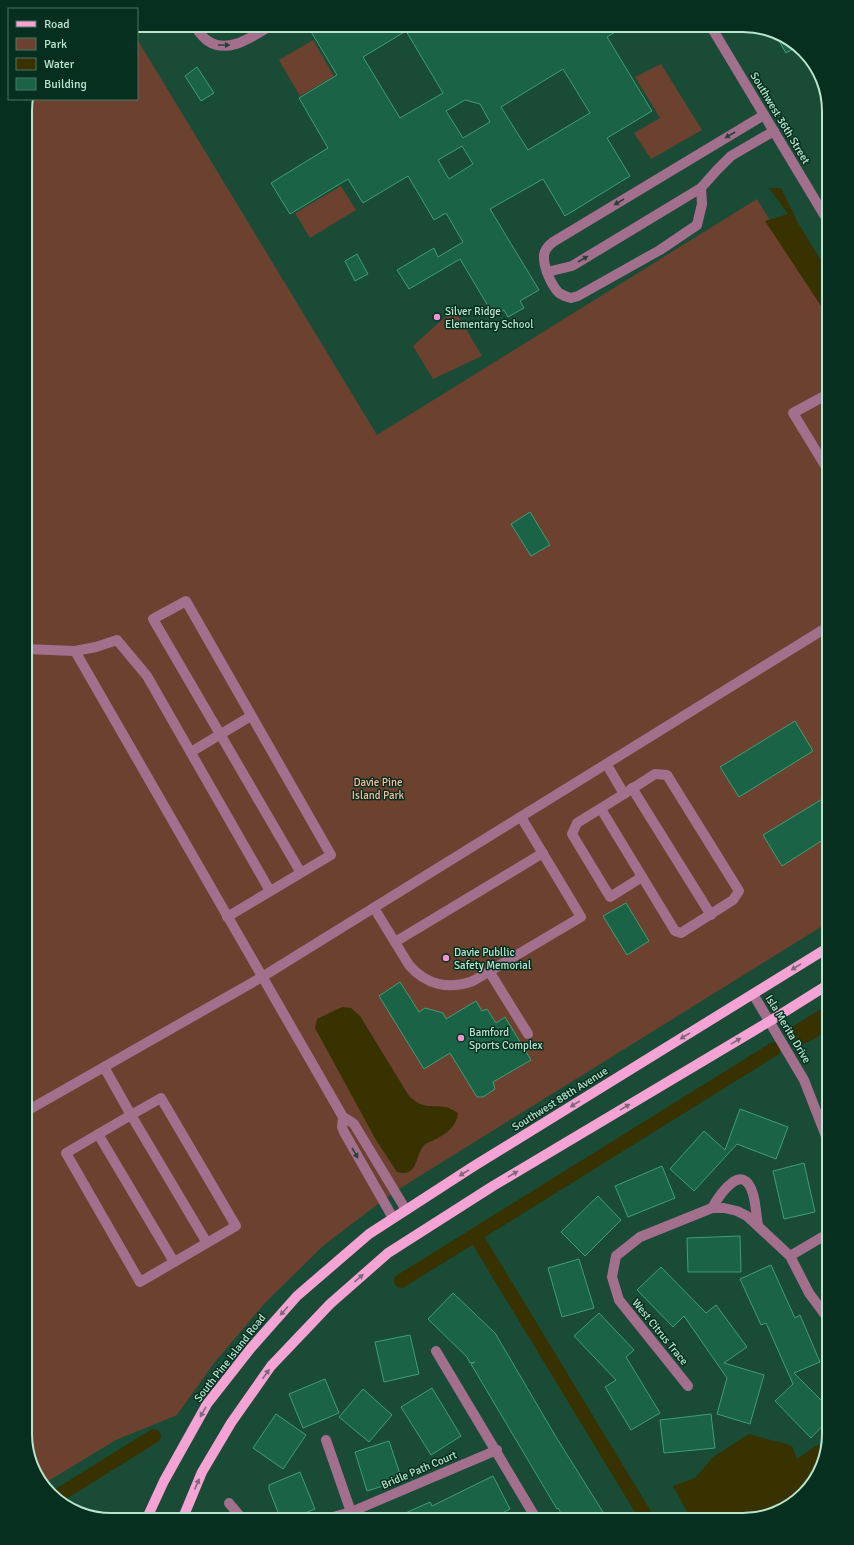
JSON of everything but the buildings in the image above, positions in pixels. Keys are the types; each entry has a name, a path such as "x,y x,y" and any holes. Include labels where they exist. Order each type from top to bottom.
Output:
{"main road":[{"name":"Southwest 88th Avenue","path":"311,1283 369,1234 393,1218 822,951"},
{"path":"185,1513 202,1472 231,1422 271,1366 330,1304 388,1253 493,1186 822,988"},
{"name":"South Pine Island Road","path":"149,1513 164,1481 207,1404 251,1348 297,1296 311,1283"}],"street":[{"path":"199,32 204,38 210,42 224,46 246,40 260,32"},
{"name":"Southwest 36th Street","path":"714,32 822,211"},
{"path":"702,188 702,204 696,225 660,250 578,296 571,298 560,294 547,272 544,255 546,248 553,242 764,115"},
{"path":"547,272 572,266 702,188 731,156 774,131"},
{"path":"822,397 793,413 822,461"},
{"path":"227,917 270,891 301,873 331,855 186,601 153,619 301,873"},
{"path":"32,1108 262,977 607,765 822,630"},
{"path":"32,649 75,651 96,647 117,640 147,676 270,891"},
{"path":"75,651 342,1117 342,1127 344,1132 393,1218"},
{"path":"191,752 252,716"},
{"path":"607,765 628,791 711,915"},
{"path":"601,809 675,931 681,933 711,915 733,900 739,890 667,775 655,774 577,823 572,834 610,897 642,877"},
{"path":"374,908 415,972 432,982 447,986 465,984 580,917 521,817"},
{"path":"395,942 542,853"},
{"path":"489,971 528,1034"},
{"name":"Isla Merita Drive","path":"753,994 804,1080 822,1126"},
{"path":"104,1067 131,1116 207,1244"},
{"path":"161,1098 236,1226 140,1282 66,1153 98,1134 161,1098"},
{"path":"342,1117 354,1124 406,1210"},
{"path":"98,1134 174,1262"},
{"path":"712,1208 727,1186 737,1180 743,1180 748,1182 754,1195 758,1225"},
{"name":"West Citrus Trace","path":"688,1386 619,1300 612,1277 616,1256 640,1237 712,1208 724,1208 737,1211 747,1216 758,1225 790,1256 810,1293 822,1310"},
{"path":"790,1256 822,1237"},
{"path":"436,1351 497,1450 533,1513"},
{"path":"326,1440 351,1512"},
{"name":"Bridle Path Court","path":"347,1513 497,1450"},
{"path":"229,1503 237,1513"}],"green space":[{"path":"313,40 334,76 300,96 279,60"},
{"name":"Davie Pine Island Park","path":"138,41 377,435 757,199 822,305 822,926 394,1192 324,1245 265,1303 214,1363 177,1415 116,1440 48,1481 36,1459 32,1434 33,101 138,100"},
{"path":"661,64 702,130 651,159 634,133 660,118 635,77"},
{"path":"341,186 356,210 310,238 295,213"},
{"path":"454,309 482,356 433,379 413,346"}],"water":[{"path":"769,188 781,188 798,223 822,262 822,307 765,221 788,214"},
{"path":"342,1007 351,1008 360,1016 409,1096 422,1105 446,1107 458,1113 455,1123 450,1130 424,1145 415,1165 409,1172 397,1172 376,1140 315,1028 317,1019"},
{"path":"822,1008 822,1033 810,1041 806,1043 798,1043 790,1031 792,1027"},
{"path":"749,1434 792,1446 797,1459 817,1445 820,1447 818,1459 809,1478 787,1500 773,1507 743,1513 688,1513 673,1486 695,1478 713,1457"}],"waterway":[{"path":"401,1281 774,1049"},
{"path":"475,1235 644,1513"},
{"path":"60,1494 154,1436"}],"place":[{"name":"Silver Ridge Elementary School","path":"437,317"},
{"name":"Davie Publlic Safety Memorial","path":"446,958"},
{"name":"Bamford Sports Complex","path":"461,1038"}]}
